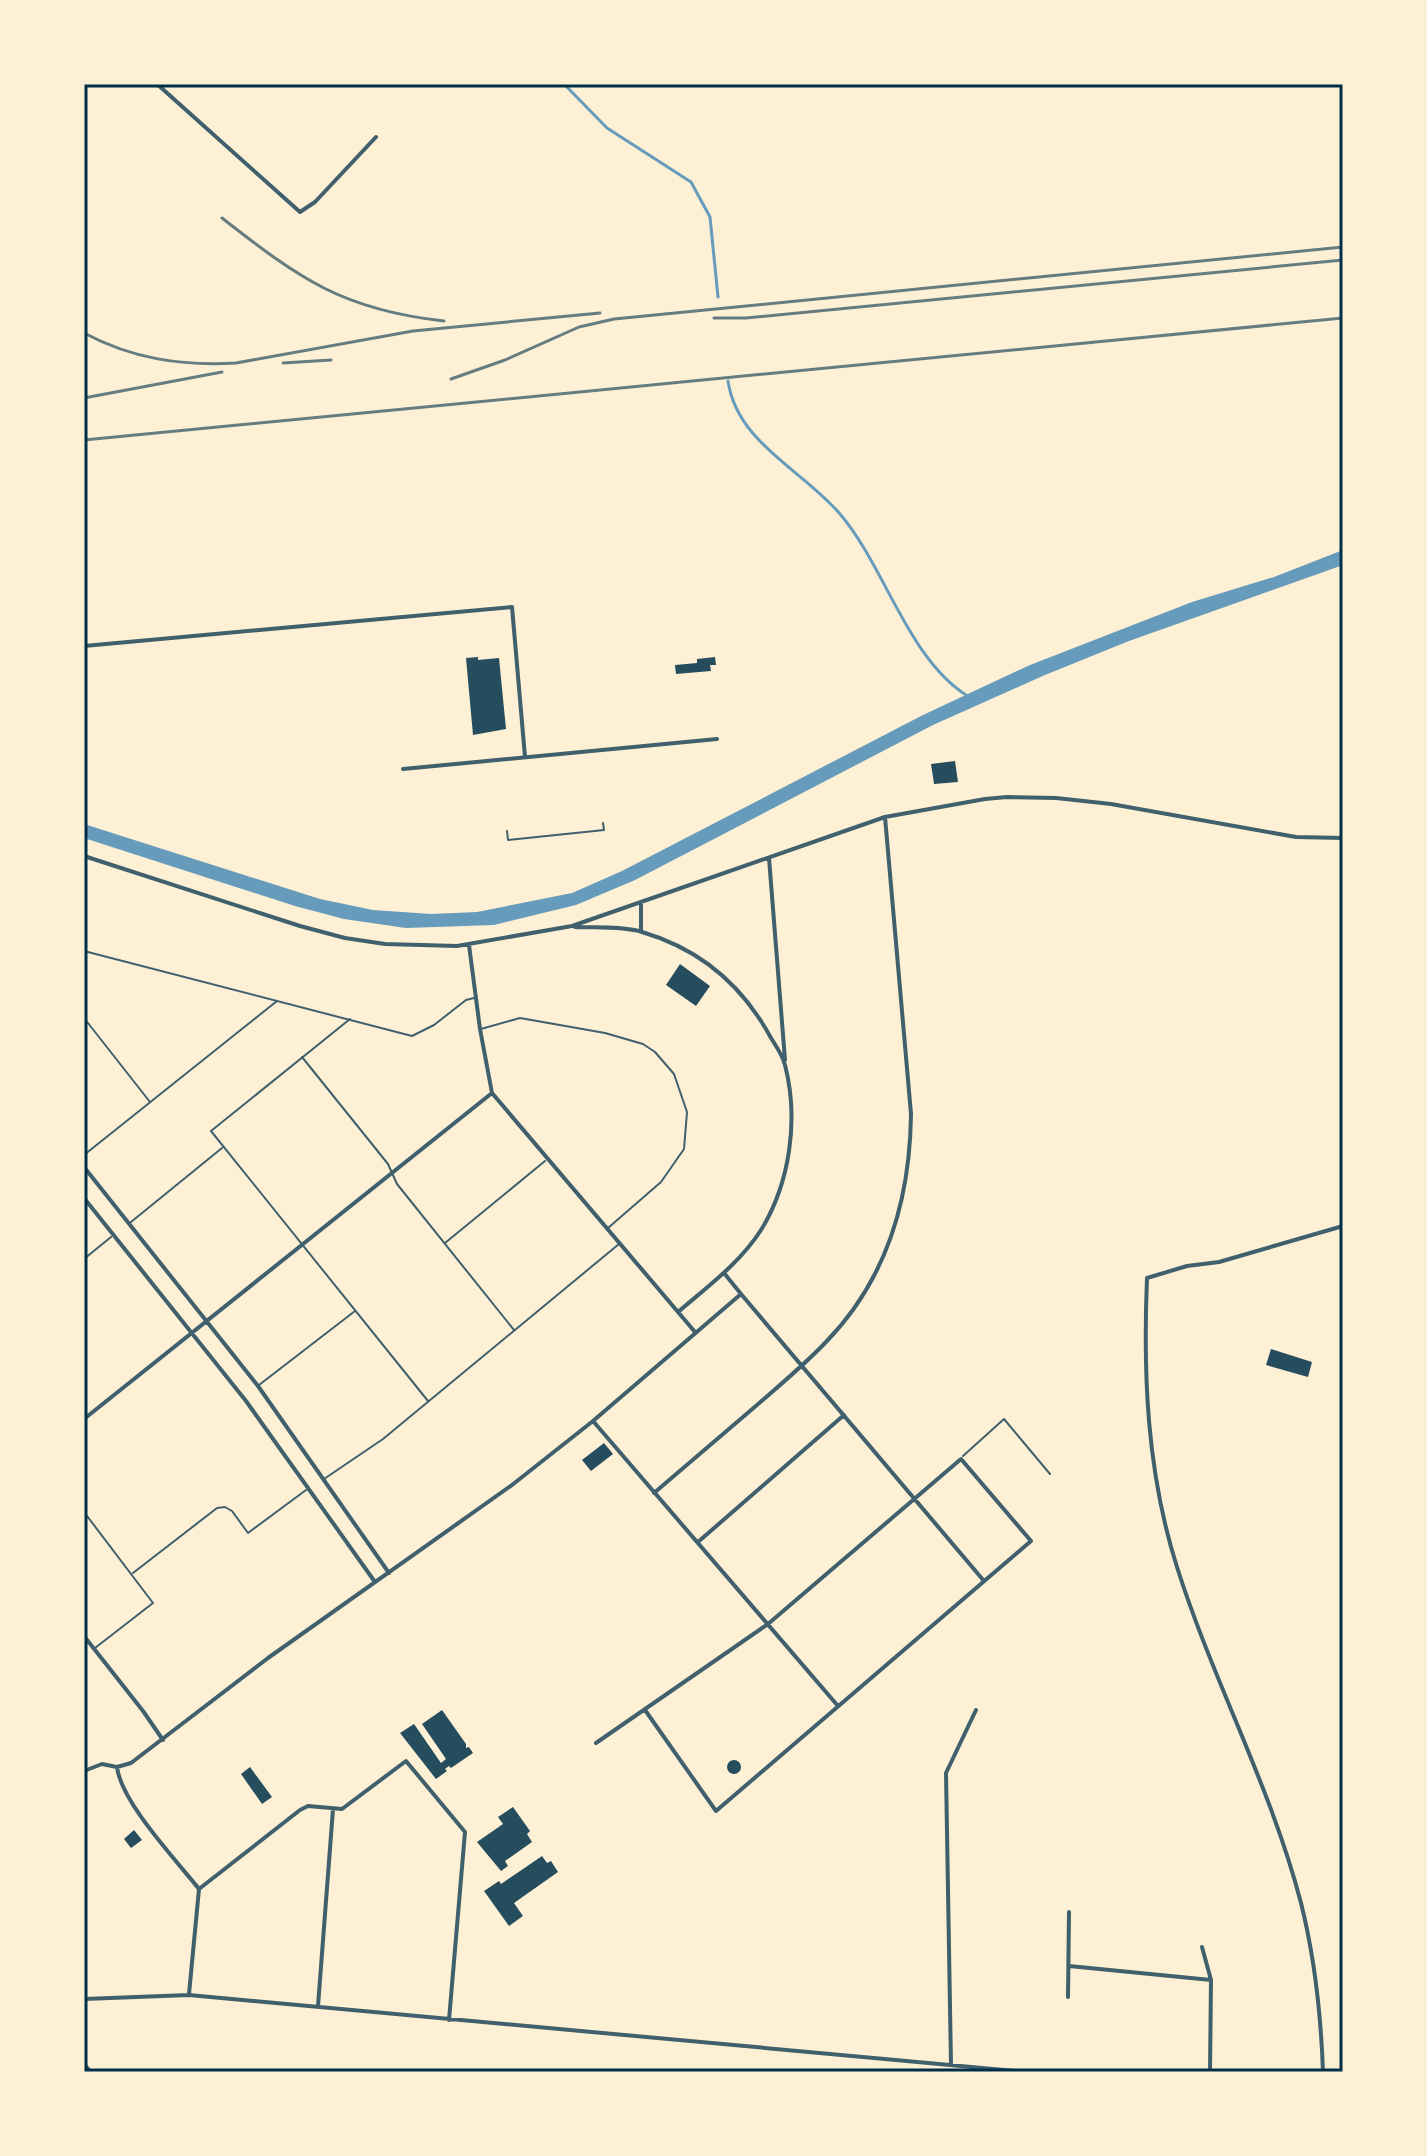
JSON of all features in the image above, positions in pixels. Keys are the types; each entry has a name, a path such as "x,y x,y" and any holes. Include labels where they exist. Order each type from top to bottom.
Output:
{"street":[{"path":"157,84 300,212 315,202 376,137"},
{"path":"84,646 512,607 525,757"},
{"path":"403,769 717,739"},
{"path":"84,856 300,926 345,938 414,946 469,945 572,926 885,817 1007,797 1056,798 1149,810 1296,837 1343,838"},
{"path":"654,1493 802,1366 852,1312 878,1270 897,1224 911,1159 910,1090 885,817"},
{"path":"678,1312 724,1273 757,1236 779,1193 788,1158 791,1125 769,858"},
{"path":"641,902 641,931"},
{"path":"572,926 641,931 680,947 707,963 731,983 758,1013 785,1063"},
{"path":"469,945 492,1093 695,1332"},
{"path":"84,1419 492,1093"},
{"path":"84,1167 258,1386 389,1573"},
{"path":"84,1198 246,1401 375,1582"},
{"path":"1323,2072 1316,1984 1301,1903 1276,1824 1196,1622 1176,1565 1162,1509 1153,1464 1145,1389 1147,1278 1187,1266 1219,1262 1343,1226"},
{"path":"724,1273 984,1581"},
{"path":"84,1771 102,1764 117,1767 131,1763 163,1740 268,1658 512,1485 593,1421 741,1294"},
{"path":"698,1542 844,1415"},
{"path":"593,1421 838,1706"},
{"path":"596,1743 768,1624 961,1459 1031,1541 716,1811 645,1710"},
{"path":"84,1636 163,1740"},
{"path":"951,2065 946,1773 976,1710"},
{"path":"199,1889 300,1810 308,1806 342,1809 406,1761 465,1832 449,2020"},
{"path":"117,1767 122,1787 143,1819 199,1889 189,1995"},
{"path":"318,2008 333,1809"},
{"path":"1068,1997 1069,1912"},
{"path":"1202,1947 1211,1980 1210,2072"},
{"path":"1069,1966 1211,1980"},
{"path":"84,1999 189,1995 1027,2072"},
{"path":"84,2065 90,2072"}],"lane":[{"path":"507,831 508,840 604,830 603,823"},
{"path":"84,951 412,1036 475,997"},
{"path":"84,1155 277,1001"},
{"path":"84,1018 150,1102"},
{"path":"480,1029 520,1018 605,1033 643,1044 655,1052 674,1074 687,1112 684,1149 661,1182 607,1229"},
{"path":"350,1019 211,1131 428,1401"},
{"path":"302,1057 388,1164 397,1184 514,1331"},
{"path":"129,1224 223,1147"},
{"path":"444,1243 547,1159"},
{"path":"84,1259 114,1235"},
{"path":"323,1480 383,1439 620,1243"},
{"path":"258,1386 356,1310"},
{"path":"961,1459 1004,1419 1050,1474"},
{"path":"133,1573 217,1508 225,1507 232,1511 248,1533 308,1488"},
{"path":"84,1512 153,1603 94,1649"}],"water":[{"path":"1343,550 1343,565 1129,641 933,725 635,880 576,905 494,925 406,928 344,919 84,838 84,824 320,899 373,910 431,914 477,912 572,893 622,871 923,715 1030,665 1192,602 1274,577"}],"building":[{"path":"478,657 478,660 499,658 506,729 473,735 466,658"},
{"path":"715,657 716,665 710,665 711,671 676,674 675,665"},
{"path":"955,761 958,782 934,784 931,764"},
{"path":"680,964 710,986 696,1006 666,985"},
{"path":"1271,1349 1312,1362 1308,1377 1266,1365"},
{"path":"604,1443 613,1454 591,1471 582,1460"},
{"path":"442,1710 466,1748 469,1747 473,1753 451,1768 449,1766 436,1779 400,1733 414,1724 441,1763 446,1759 422,1724"},
{"path":"734,1760 741,1767 734,1774 727,1767"},
{"path":"250,1767 272,1797 262,1804 241,1774"},
{"path":"513,1807 530,1831 527,1834 532,1842 505,1861 508,1866 501,1871 477,1842 503,1824 498,1817"},
{"path":"134,1830 142,1840 131,1848 124,1839"},
{"path":"542,1856 547,1863 551,1861 558,1872 514,1903 523,1916 509,1926 484,1891 499,1881 501,1884"}],"waterway":[{"path":"564,84 607,128 691,182 710,217 718,297"},
{"path":"728,381 734,403 744,422 758,439 840,514 930,660 948,681 969,697"}],"railway":[{"path":"222,218 275,258 324,288 378,309 444,321"},
{"path":"451,379 505,360 579,327 614,319 1343,247"},
{"path":"714,318 746,318 1343,260"},
{"path":"84,333 121,349 158,359 236,363 413,331 600,313"},
{"path":"84,440 1343,318"},
{"path":"283,363 331,360"},
{"path":"84,398 222,372"}]}
